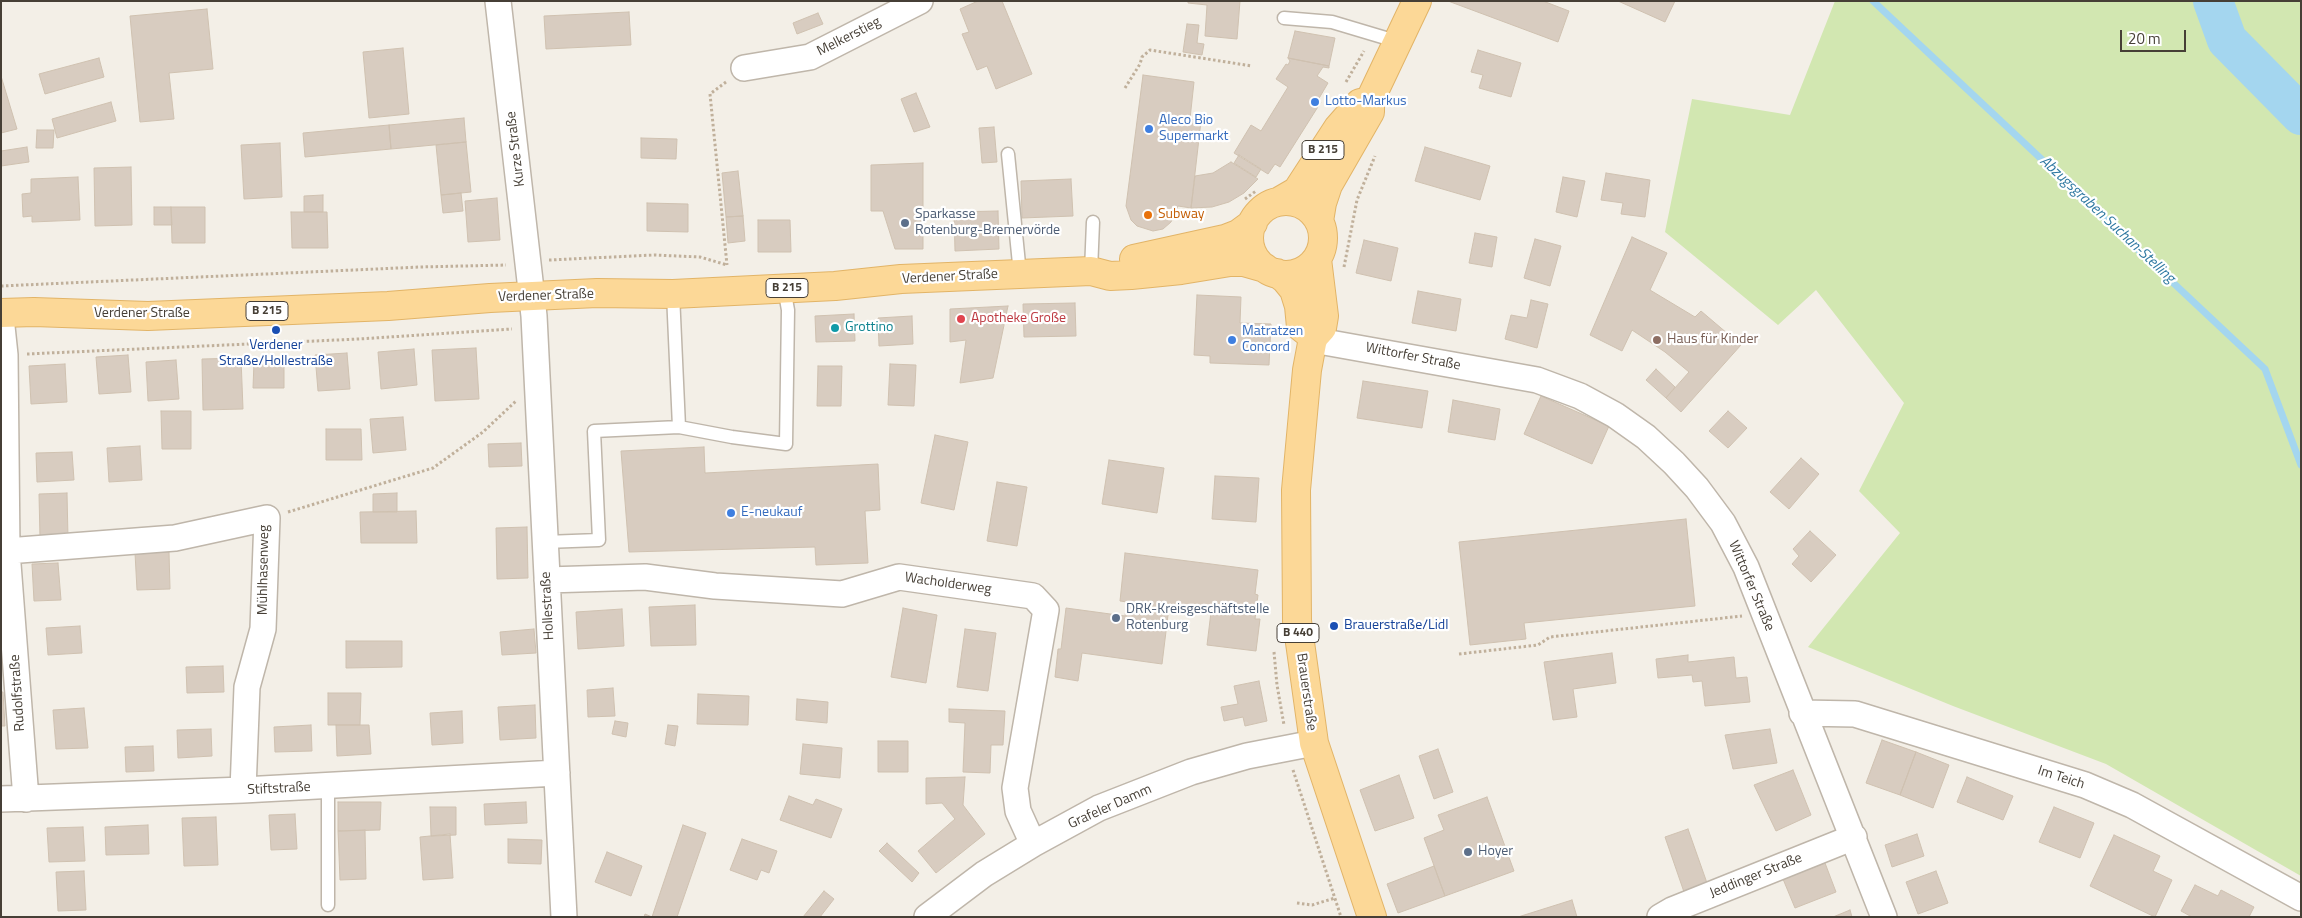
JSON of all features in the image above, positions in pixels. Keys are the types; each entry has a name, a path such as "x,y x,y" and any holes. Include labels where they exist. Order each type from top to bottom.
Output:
{"main road":[{"name":"B 215","path":"1319,222 1322,203 1328,185 1370,112 1370,100 1386,38 1417,1"},
{"name":"B 215","path":"1278,202 1293,194 1300,187 1338,128 1360,102 1370,100"},
{"path":"1271,270 1286,274 1299,272 1316,259 1321,250 1323,237 1319,222 1304,205 1291,201 1278,202 1264,208 1253,223 1250,235 1251,248 1258,261 1271,270 1285,279 1294,290 1299,306 1301,327 1311,335 1313,340"},
{"name":"Verdener Straße","path":"1091,270 1108,262 1165,254 1215,242 1238,234 1253,223"},
{"name":"Brauerstraße","path":"1316,259 1324,316 1322,328 1313,340 1307,370 1296,490 1297,621 1314,743 1372,917"},
{"name":"Verdener Straße","path":"1,315 43,312 148,316 388,306 533,296 674,294 901,279 1091,270 1109,276 1181,270 1230,262 1244,262 1271,270"}],"street":[{"name":"Kurze Straße","path":"498,1 533,296"},
{"name":"Melkerstieg","path":"744,68 810,56 920,1"},
{"name":"Hollestraße","path":"533,296 564,917"},
{"name":"Rudolfstraße","path":"1,315 5,355 7,552 26,799"},
{"name":"Wittorfer Straße","path":"1313,340 1536,380 1580,396 1615,415 1646,437 1697,488 1723,523 1746,566 1802,713 1854,837 1884,917"},
{"name":"Mühlhasenweg","path":"7,552 175,538 267,518 262,629 246,687 243,790"},
{"name":"Wacholderweg","path":"547,580 646,577 715,586 842,594 899,577 1033,596 1046,610 1016,788 1018,811 1032,844"},
{"name":"Im Teich","path":"1802,713 1855,714 2085,785 2132,805 2301,898"},
{"name":"Grafeler Damm","path":"927,917 976,880 1032,844 1099,808 1192,772 1248,756 1314,743"},
{"name":"Stiftstraße","path":"1,799 243,790 557,773"},
{"name":"Jeddinger Straße","path":"1660,917 1672,910 1854,837"}],"lane":[{"path":"1284,18 1332,22 1386,38"},
{"path":"1008,154 1020,274"},
{"path":"1091,270 1093,222"},
{"path":"545,542 599,540 594,431 679,426 732,437 786,444 788,310 784,288"},
{"path":"674,294 679,426"},
{"path":"328,786 328,905"}],"path":[{"path":"1345,84 1386,38"},
{"path":"1125,88 1140,64 1142,57 1150,50 1252,66"},
{"path":"1,286 420,267 504,265 654,256 700,257 727,265 710,94 744,68"},
{"path":"5,355 482,332 534,326"},
{"path":"267,518 433,468 483,432 538,380"},
{"path":"1459,654 1538,645 1550,637 1764,614"},
{"path":"1297,903 1312,905 1334,898"}],"green space":[{"path":"1835,1 2301,1 2301,876 2106,764 1953,706 1808,647 1900,533 1859,491 1904,403 1816,290 1778,325 1665,232 1692,99 1790,115"}],"building":[{"path":"978,1 1002,1 1032,74 996,89 987,66 977,70 962,34 969,32 960,9"},
{"path":"1188,1 1240,1 1237,39 1205,36 1207,5 1188,3"},
{"path":"1448,1 1543,1 1569,11 1558,42"},
{"path":"1618,1 1675,1 1665,22"},
{"path":"207,9 213,69 169,73 174,119 140,122 130,16"},
{"path":"629,12 631,45 546,49 544,16"},
{"path":"818,13 823,24 797,34 793,23"},
{"path":"1187,24 1199,25 1197,43 1204,44 1202,55 1183,52"},
{"path":"1295,31 1335,38 1329,66 1288,58"},
{"path":"403,48 409,114 369,118 363,52"},
{"path":"1478,50 1521,63 1511,97 1479,88 1483,75 1471,72"},
{"path":"99,58 104,77 45,94 39,74"},
{"path":"1288,58 1329,66 1329,68 1323,67 1317,76 1328,83 1318,100 1321,102 1280,167 1275,164 1268,174 1234,153 1251,125 1261,131 1288,87 1276,79 1286,64 1288,65 1290,61"},
{"path":"1143,75 1194,82 1190,119 1201,121 1191,208 1178,206 1171,222 1163,229 1153,231 1137,226 1131,220 1126,206"},
{"path":"1,76 17,129 1,133"},
{"path":"916,93 930,127 914,132 901,99"},
{"path":"111,102 116,121 57,138 52,119"},
{"path":"464,118 466,142 391,149 389,125"},
{"path":"389,125 391,149 305,157 303,133"},
{"path":"994,127 997,162 982,163 979,128"},
{"path":"37,130 54,130 53,148 36,148"},
{"path":"641,138 677,139 676,159 641,158"},
{"path":"466,142 471,192 441,195 436,145"},
{"path":"280,143 282,197 244,199 241,145"},
{"path":"27,147 29,162 1,166 1,151"},
{"path":"1425,147 1490,166 1480,200 1415,181"},
{"path":"1239,155 1261,169 1256,177 1234,163"},
{"path":"1231,162 1258,179 1244,193 1229,202 1212,207 1191,208 1195,176 1213,173"},
{"path":"923,163 923,249 895,249 883,211 871,211 871,165"},
{"path":"131,167 132,225 95,226 94,168"},
{"path":"738,171 743,216 726,217 722,173"},
{"path":"1606,173 1650,180 1645,217 1621,214 1623,203 1601,200"},
{"path":"78,177 80,220 32,222 32,216 23,217 22,194 31,193 31,179"},
{"path":"1563,177 1585,181 1577,217 1556,212"},
{"path":"1071,179 1073,216 1022,218 1021,181"},
{"path":"461,193 463,211 443,213 441,195"},
{"path":"323,195 323,212 304,212 304,196"},
{"path":"497,198 500,240 468,242 465,201"},
{"path":"647,203 688,204 688,232 647,231"},
{"path":"154,207 171,207 172,225 154,225"},
{"path":"171,207 205,207 205,243 172,243"},
{"path":"998,211 999,249 955,251 954,212"},
{"path":"291,212 327,212 328,248 292,248"},
{"path":"743,216 745,241 728,243 726,217"},
{"path":"758,220 790,220 791,252 758,252"},
{"path":"1475,233 1497,237 1492,267 1469,263"},
{"path":"1632,237 1667,253 1650,290 1695,317 1701,311 1741,345 1681,412 1666,398 1689,372 1665,352 1632,330 1622,351 1590,335"},
{"path":"1535,239 1561,246 1550,286 1524,278"},
{"path":"1364,240 1398,248 1391,281 1356,273"},
{"path":"1418,291 1461,299 1456,331 1412,323"},
{"name":"Matratzen Concord","path":"1197,295 1241,297 1240,323 1271,324 1269,365 1210,363 1210,356 1194,355"},
{"path":"1531,300 1548,304 1537,348 1505,339 1511,315 1527,318"},
{"path":"1075,303 1076,336 1024,337 1023,304"},
{"path":"1008,306 993,378 960,383 966,340 950,342 950,309"},
{"name":"Grottino","path":"854,314 855,341 816,342 815,316"},
{"path":"912,316 913,344 879,346 878,318"},
{"path":"476,348 479,399 435,401 432,350"},
{"path":"414,349 417,385 381,389 378,352"},
{"path":"347,353 350,389 318,391 315,355"},
{"path":"128,355 131,392 99,394 96,357"},
{"path":"241,358 243,409 203,410 202,359"},
{"path":"176,360 179,399 148,401 146,362"},
{"path":"254,362 284,362 284,388 253,388"},
{"path":"65,364 67,402 31,404 29,366"},
{"path":"890,364 916,365 914,406 888,405"},
{"path":"818,366 842,366 841,406 817,406"},
{"path":"1656,369 1675,387 1666,398 1646,380"},
{"path":"1363,381 1428,391 1422,428 1357,418"},
{"path":"1541,396 1609,426 1592,464 1524,434"},
{"path":"1453,400 1500,409 1495,440 1448,432"},
{"path":"161,411 191,411 191,449 162,449"},
{"path":"1728,411 1747,428 1728,448 1709,431"},
{"path":"403,417 406,450 373,453 370,419"},
{"path":"326,429 361,429 362,460 326,460"},
{"path":"935,435 968,442 954,510 921,503"},
{"path":"521,443 522,466 489,467 488,444"},
{"path":"140,446 142,480 109,482 107,448"},
{"path":"704,447 705,473 878,464 880,510 865,511 868,563 816,565 815,547 629,552 621,451"},
{"path":"72,452 74,480 37,482 36,453"},
{"path":"1801,458 1819,474 1789,509 1770,492"},
{"path":"1109,460 1164,468 1157,513 1102,504"},
{"path":"1215,476 1259,478 1256,522 1212,519"},
{"path":"997,482 1027,487 1017,546 987,541"},
{"path":"67,493 68,538 40,538 39,494"},
{"path":"397,493 397,512 373,512 373,494"},
{"path":"416,511 417,543 361,543 360,512"},
{"path":"1686,519 1695,606 1524,623 1526,639 1470,645 1459,542"},
{"path":"527,527 528,578 497,579 496,528"},
{"path":"1810,531 1836,555 1811,582 1792,564 1799,556 1793,549"},
{"path":"169,552 170,589 137,590 135,553"},
{"name":"DRK-Kreisgeschäftstelle Rotenburg","path":"1125,553 1258,570 1255,594 1258,595 1255,619 1260,619 1256,651 1207,645 1211,612 1169,607 1162,664 1082,653 1078,681 1055,677 1058,649 1061,649 1066,608 1125,616 1127,602 1120,601"},
{"path":"58,563 61,600 34,601 32,564"},
{"path":"695,605 696,645 651,646 649,607"},
{"path":"903,608 937,615 926,683 891,677"},
{"path":"622,609 624,646 578,649 576,612"},
{"path":"80,626 82,653 48,655 46,628"},
{"path":"534,629 536,653 502,655 500,632"},
{"path":"965,629 996,633 988,691 957,687"},
{"path":"346,641 402,641 402,667 346,668"},
{"path":"1612,653 1616,683 1573,689 1577,717 1553,720 1544,662"},
{"path":"1688,655 1688,662 1734,657 1736,678 1747,677 1750,702 1705,706 1702,681 1693,682 1692,675 1658,678 1656,659"},
{"path":"223,666 224,692 187,693 186,667"},
{"path":"1259,681 1267,721 1245,726 1243,717 1224,721 1221,707 1238,704 1234,686"},
{"path":"613,688 615,716 588,717 587,690"},
{"path":"1,692 3,692 5,726 1,726"},
{"path":"328,693 361,693 360,725 328,725"},
{"path":"698,694 749,696 748,725 697,724"},
{"path":"797,699 828,702 827,723 796,720"},
{"path":"535,705 536,738 500,740 498,707"},
{"path":"84,708 88,748 56,749 53,710"},
{"path":"949,709 1005,711 1003,745 991,745 990,773 963,772 965,723 949,722"},
{"path":"462,711 463,743 432,745 430,713"},
{"path":"615,721 628,723 626,737 612,734"},
{"path":"311,725 312,751 275,752 274,727"},
{"path":"336,725 369,725 371,754 337,756"},
{"path":"668,725 678,726 675,746 665,744"},
{"path":"211,729 212,756 178,758 177,730"},
{"path":"1770,729 1777,763 1733,769 1725,735"},
{"path":"1882,740 1916,752 1900,795 1866,783"},
{"path":"878,741 908,741 908,772 878,772"},
{"path":"803,744 842,748 840,778 800,774"},
{"path":"153,746 154,771 126,772 125,747"},
{"path":"1438,749 1453,792 1434,799 1419,756"},
{"path":"1916,752 1949,765 1933,808 1900,795"},
{"path":"1793,770 1811,815 1776,831 1754,785"},
{"path":"1399,775 1414,818 1375,831 1360,790"},
{"path":"965,777 963,805 985,834 936,873 918,851 955,819 942,803 926,804 926,778"},
{"path":"1967,777 2013,796 2003,820 1957,802"},
{"path":"789,796 813,805 816,799 842,809 831,838 780,820"},
{"name":"Hoyer","path":"1487,797 1514,871 1445,896 1424,838 1444,830 1438,815"},
{"path":"338,802 381,802 380,830 338,831"},
{"path":"526,802 527,823 485,825 484,804"},
{"path":"430,807 456,807 456,835 431,836"},
{"path":"2054,807 2094,823 2080,858 2039,842"},
{"path":"295,814 297,849 271,850 269,815"},
{"path":"216,817 218,865 184,866 182,818"},
{"path":"148,825 149,854 106,855 105,827"},
{"path":"683,825 706,833 677,917 652,917"},
{"path":"83,827 85,861 49,862 47,828"},
{"path":"1688,829 1707,883 1684,892 1665,837"},
{"path":"365,830 366,879 340,880 338,831"},
{"path":"450,834 453,878 423,880 420,837"},
{"path":"1917,834 1924,856 1892,867 1885,845"},
{"path":"2114,835 2160,856 2153,871 2172,880 2155,917 2090,886"},
{"path":"508,839 542,840 541,864 508,863"},
{"path":"742,839 777,851 769,873 761,870 757,880 730,870"},
{"path":"887,843 919,873 912,882 879,851"},
{"path":"607,852 642,866 631,896 595,882"},
{"path":"1825,863 1836,892 1795,908 1783,879"},
{"path":"1434,866 1445,896 1398,913 1387,884"},
{"path":"84,871 86,910 58,911 56,872"},
{"path":"1936,871 1948,903 1918,914 1906,882"},
{"path":"2195,885 2218,896 2221,890 2254,907 2249,917 2192,917 2181,911"},
{"path":"824,891 834,899 820,917 803,917"},
{"path":"1572,900 1577,917 1518,917"},
{"path":"1850,910 1852,917 1833,917"}],"waterway":[{"name":"Abzugsgraben Suchan-Stelling","path":"1873,1 2265,369 2301,465"},
{"path":"2213,1 2227,40 2301,115"}],"place":[{"name":"Lotto-Markus","path":"1315,102"},
{"name":"Aleco Bio Supermarkt","path":"1149,129"},
{"name":"Subway","path":"1148,215"},
{"name":"Sparkasse Rotenburg-Bremervörde","path":"905,223"},
{"name":"Apotheke Große","path":"961,319"},
{"name":"Grottino","path":"835,328"},
{"name":"Verdener Straße/Hollestraße","path":"276,330"},
{"name":"Matratzen Concord","path":"1232,340"},
{"name":"Haus für Kinder","path":"1657,340"},
{"name":"E-neukauf","path":"731,513"},
{"name":"DRK-Kreisgeschäftstelle Rotenburg","path":"1116,618"},
{"name":"Brauerstraße/Lidl","path":"1334,626"},
{"name":"Hoyer","path":"1468,852"}]}
